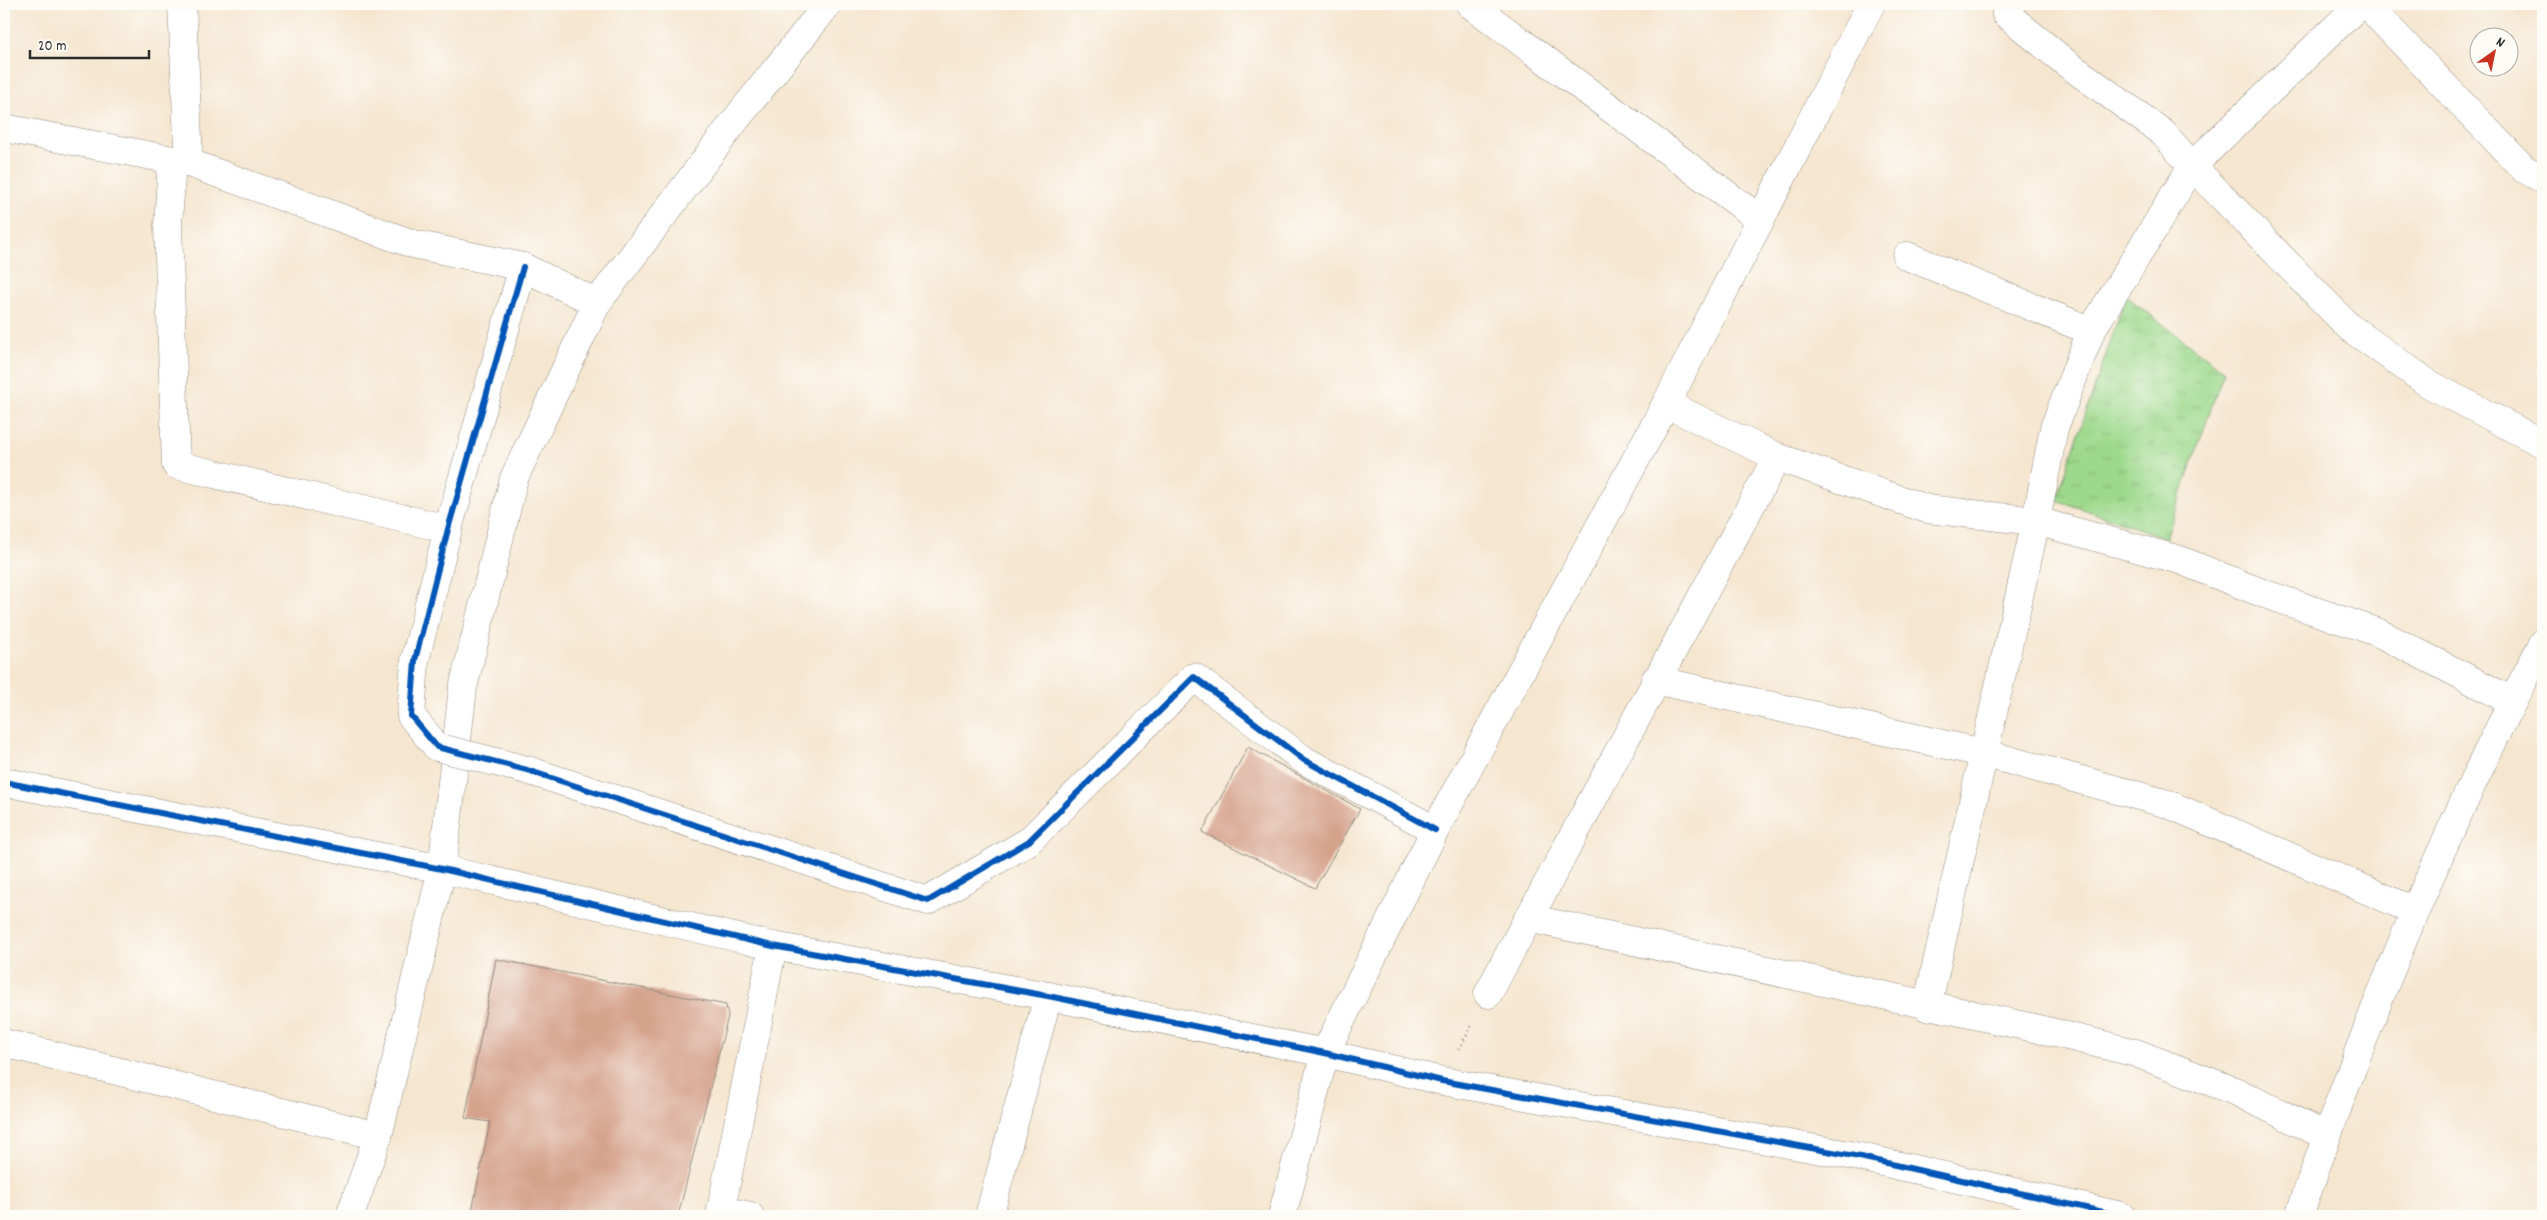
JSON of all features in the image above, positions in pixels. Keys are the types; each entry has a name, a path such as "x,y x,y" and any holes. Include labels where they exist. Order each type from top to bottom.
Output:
{"street":[{"path":"182,4 180,161 168,226 176,465 448,529"},
{"path":"350,1216 378,1136 442,869 463,688 514,478 597,303 734,122 828,4"},
{"path":"1470,4 1761,220"},
{"path":"1282,1216 1326,1053 1436,830 1666,404 1871,4"},
{"path":"2011,4 2006,14 2066,63 2163,133 2192,166 2349,327 2429,384 2543,444"},
{"path":"1927,1006 2036,521 2054,428 2091,331 2192,166 2360,4"},
{"path":"2366,4 2524,169 2543,179"},
{"path":"4,128 180,161 413,244 523,267 597,303"},
{"path":"1907,256 2091,331"},
{"path":"523,267 448,529 415,660 411,716 437,747 527,770 928,902 1029,841 1194,677 1304,760 1436,830"},
{"path":"1666,404 1776,457 1927,509 2036,521 2180,560 2262,593 2377,632 2512,701"},
{"path":"1488,994 1776,457"},
{"path":"2299,1216 2326,1136 2415,911 2512,701 2543,643"},
{"path":"1655,680 1983,753 2168,804 2415,911"},
{"path":"4,782 442,869 773,946 1048,996 1326,1053 1442,1081 1860,1157 2121,1216"},
{"path":"1488,994 1528,918 2039,1029 2136,1053 2237,1092 2326,1136"},
{"path":"750,1216 721,1210 773,946"},
{"path":"989,1216 1048,996"},
{"path":"4,1043 378,1136"}],"path":[{"path":"1442,1081 1488,994"}],"green space":[{"path":"2126,296 2224,371 2166,538 2056,500"}],"building":[{"path":"1248,747 1360,809 1315,888 1202,832"},
{"path":"496,959 726,1005 728,1016 678,1216 471,1216 490,1122 465,1118"}],"cycle path":[{"path":"523,267 448,529 415,660 411,716 437,747 527,770 928,901 1029,841 1194,677 1304,760 1435,830"},
{"path":"4,782 442,869 773,946 1048,996 1325,1053 1442,1081 1860,1157 2121,1216"}]}
